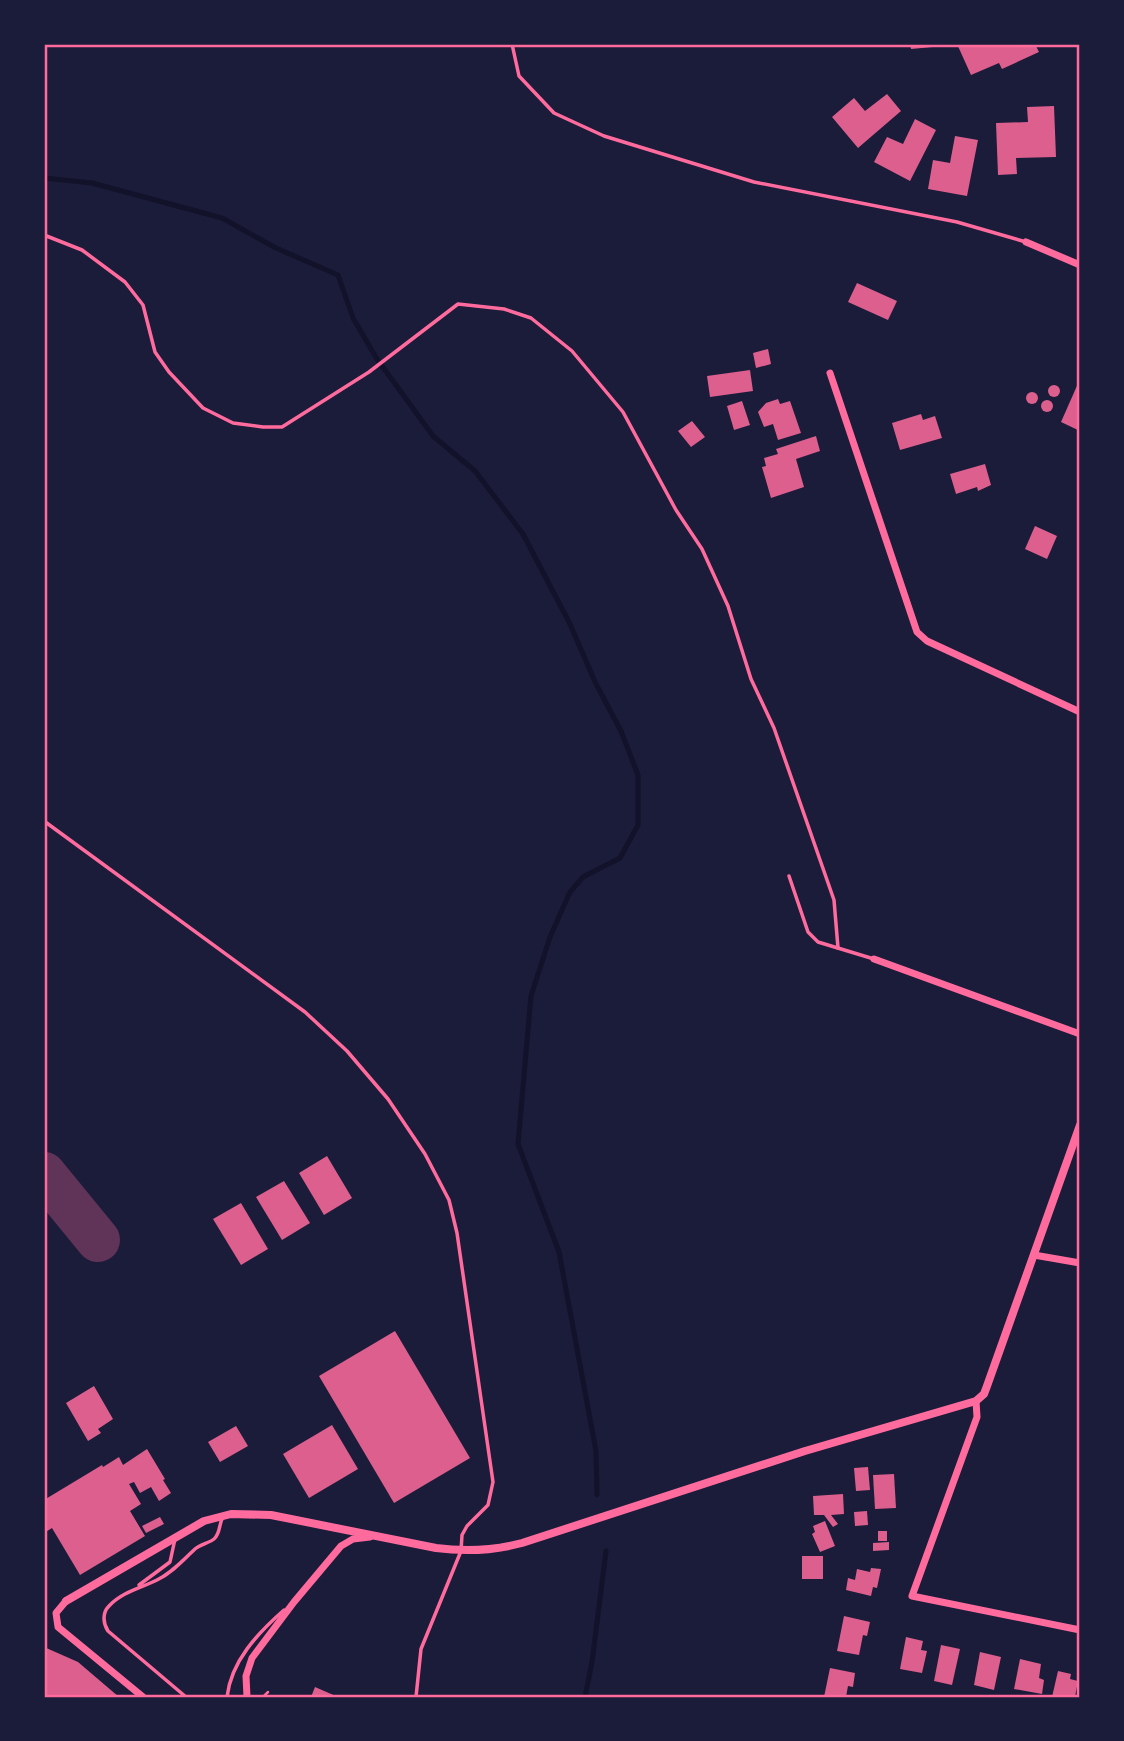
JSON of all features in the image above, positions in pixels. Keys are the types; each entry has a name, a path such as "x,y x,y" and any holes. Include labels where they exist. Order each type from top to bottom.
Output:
{"street":[{"path":"1026,242 1080,265"},
{"path":"830,373 918,632 927,641 1080,712"},
{"path":"874,958 1080,1034"},
{"path":"143,1697 58,1627 56,1613 66,1601 204,1521 231,1514 271,1515 461,1551 489,1550 522,1543 805,1451 976,1401 984,1394 1080,1125"},
{"path":"1034,1255 1080,1263"},
{"path":"976,1401 977,1417 912,1596 1080,1630"},
{"path":"247,1697 246,1676 252,1658 294,1602 346,1542 370,1536 392,1538"}],"lane":[{"path":"512,44 519,76 554,113 604,136 754,182 957,222 1026,242"},
{"path":"44,235 82,250 125,282 143,305 155,352 169,372 202,408 233,423 282,427 369,372 458,304 504,309 531,318 572,351 622,411 676,510 702,549 728,606 751,679 774,728 834,900 838,948"},
{"path":"44,821 305,1012 355,1060 388,1099 425,1154 449,1200 457,1233 493,1482 488,1505 461,1535 461,1551 421,1649 416,1697"},
{"path":"789,876 808,932 818,942 874,958"},
{"path":"137,1587 157,1580 182,1564 197,1547 214,1539 219,1533 221,1519 231,1514"},
{"path":"180,1534 175,1541 170,1562 108,1606 104,1614 105,1626 186,1697"},
{"path":"227,1697 232,1672 238,1661 268,1625 294,1602"}],"path":[{"path":"263,1697 268,1692"}],"building":[{"path":"910,44 944,44 944,46 911,49"},
{"path":"957,44 1035,44 1039,52 1002,69 999,63 971,75"},
{"path":"887,94 901,111 858,148 832,117 854,98 865,111"},
{"path":"1054,106 1056,157 1016,158 1017,174 998,175 996,123 1028,122 1027,107"},
{"path":"915,119 936,130 910,181 874,162 887,137 903,144"},
{"path":"955,136 978,140 967,196 928,189 933,160 950,163"},
{"path":"857,283 897,301 888,320 848,302"},
{"path":"768,349 771,364 756,368 753,353"},
{"path":"750,370 753,391 710,397 707,376"},
{"path":"1080,379 1080,431 1061,422"},
{"path":"1054,385 1060,391 1054,397 1048,391"},
{"path":"1032,392 1038,398 1032,404 1026,398"},
{"path":"778,399 780,404 790,401 801,433 778,440 773,424 764,427 758,412 766,403"},
{"path":"1047,400 1053,406 1047,412 1041,406"},
{"path":"742,401 750,425 734,430 727,406"},
{"path":"921,414 923,420 935,416 942,438 900,450 892,423"},
{"path":"692,421 705,437 691,447 678,431"},
{"path":"816,436 820,451 796,459 804,487 771,498 762,467 766,466 764,458 778,454 776,449"},
{"path":"985,464 991,485 978,491 977,487 956,494 950,474"},
{"path":"1035,526 1057,536 1047,559 1025,549"},
{"path":"327,1156 352,1198 324,1215 299,1173"},
{"path":"284,1181 310,1223 282,1240 256,1197"},
{"path":"241,1203 268,1249 241,1265 213,1219"},
{"path":"395,1331 470,1458 394,1503 319,1376"},
{"path":"94,1386 113,1419 98,1429 101,1433 88,1441 66,1403"},
{"path":"332,1425 358,1469 309,1498 283,1454"},
{"path":"236,1426 248,1446 220,1462 208,1442"},
{"path":"147,1449 171,1493 159,1501 151,1487 140,1493 134,1482 129,1484 141,1504 130,1511 145,1536 80,1575 52,1528 44,1533 44,1500 102,1465 103,1467 119,1457 123,1465"},
{"path":"868,1467 870,1490 856,1491 854,1468"},
{"path":"894,1474 896,1508 875,1509 873,1475"},
{"path":"843,1494 844,1514 831,1515 838,1524 833,1527 824,1515 814,1515 813,1496"},
{"path":"867,1511 868,1525 855,1526 854,1512"},
{"path":"160,1517 164,1524 146,1533 142,1526"},
{"path":"825,1521 835,1546 820,1552 812,1534 815,1532 813,1526"},
{"path":"878,1531 887,1531 887,1541 878,1541"},
{"path":"889,1542 889,1550 873,1551 873,1543"},
{"path":"802,1556 823,1556 823,1579 802,1579"},
{"path":"871,1568 881,1569 877,1588 873,1587 871,1596 846,1590 848,1578 855,1580 857,1569 870,1572"},
{"path":"844,1616 870,1622 867,1636 863,1635 859,1655 837,1651"},
{"path":"906,1637 923,1641 921,1650 927,1651 922,1673 900,1669"},
{"path":"941,1645 960,1649 952,1685 934,1681"},
{"path":"44,1647 78,1662 119,1697 44,1697"},
{"path":"980,1652 1001,1657 994,1690 974,1685"},
{"path":"1020,1659 1041,1664 1039,1678 1044,1680 1042,1694 1014,1689"},
{"path":"830,1668 855,1673 853,1687 848,1686 846,1697 824,1697"},
{"path":"1058,1671 1071,1674 1070,1679 1078,1681 1075,1697 1052,1697"},
{"path":"315,1687 338,1697 311,1697"}],"waterway":[{"path":"44,178 92,183 222,218 276,248 338,275 353,318 377,359 433,436 475,471 523,534 621,731 638,775 638,825 620,858 583,877 570,892 550,937 531,996 518,1144 559,1252 596,1451 597,1495"},
{"path":"585,1697 606,1551"}],"taxiway":[{"path":"44,1174 98,1240"}]}
